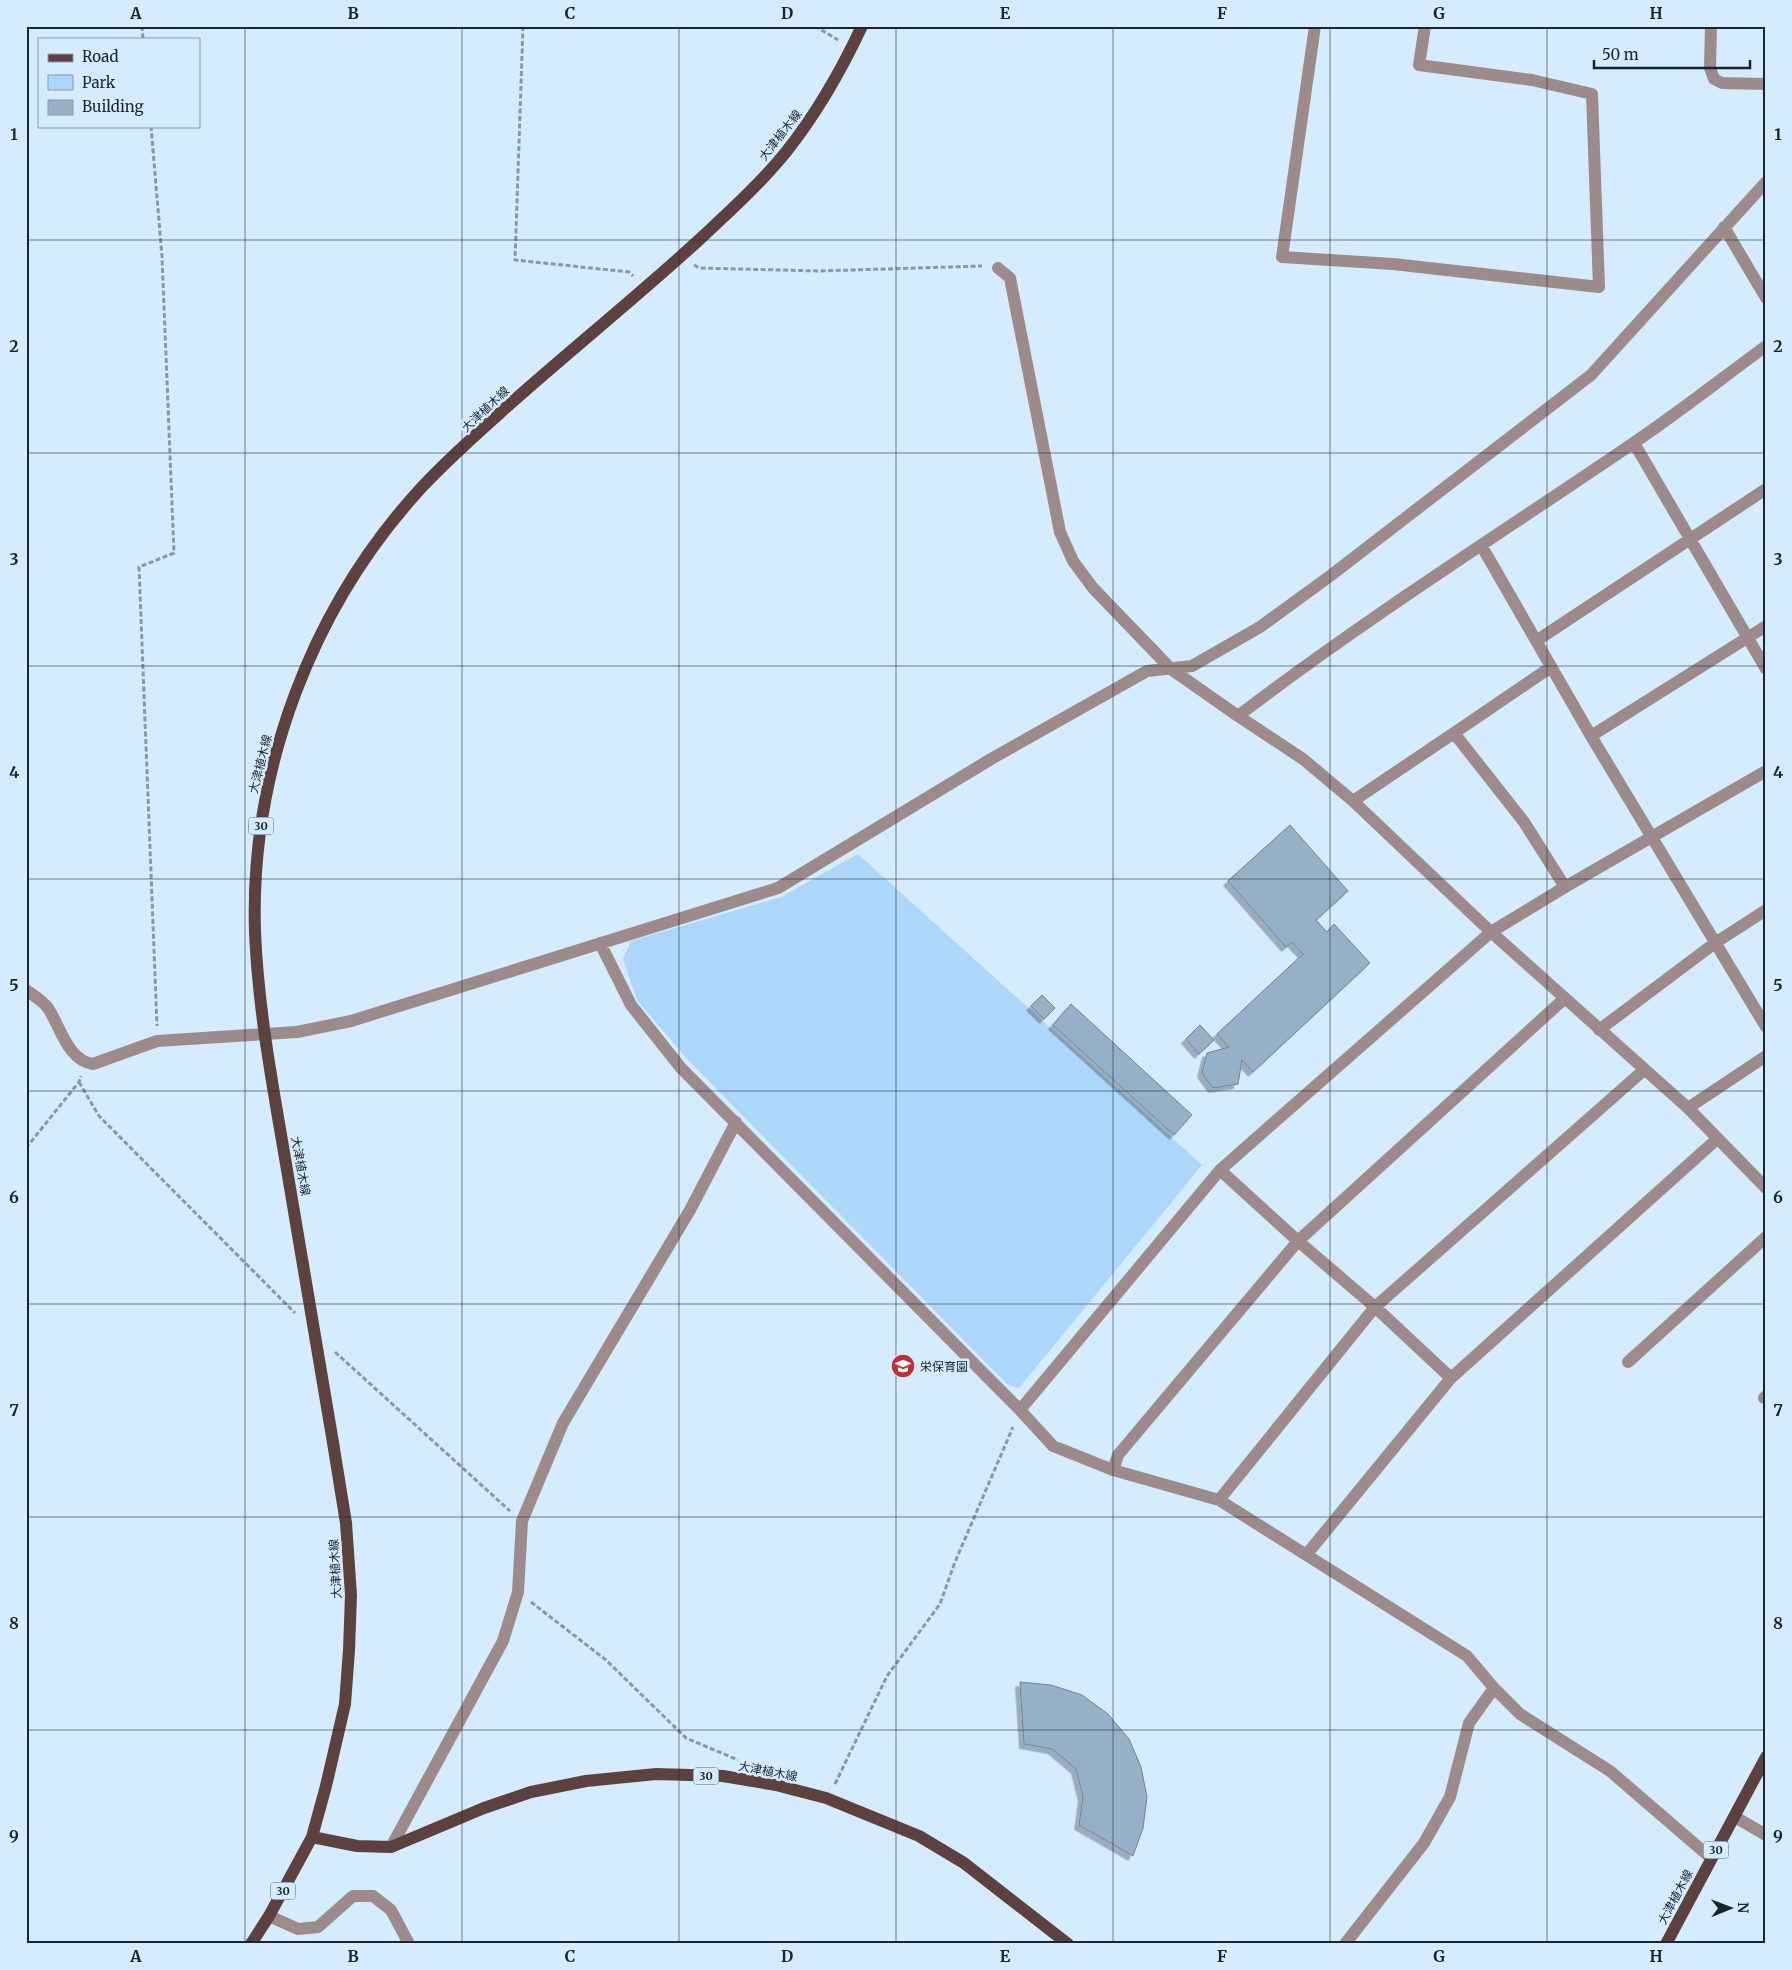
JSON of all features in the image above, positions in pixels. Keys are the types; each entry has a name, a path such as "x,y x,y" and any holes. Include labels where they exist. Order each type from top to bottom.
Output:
{"main road":[{"name":"大津植木線","path":"251,1944 269,1916 312,1837 345,1704 351,1595 346,1523 265,1035 255,933 256,875 260,833 270,774 289,710 299,682 325,627 362,564 422,487 510,404 644,289 755,188 785,153 814,114 837,76 862,26"},
{"name":"大津植木線","path":"1666,1944 1766,1757"},
{"name":"大津植木線","path":"312,1837 357,1846 391,1847 484,1808 531,1792 586,1781 656,1774 723,1776 776,1785 826,1798 919,1836 964,1863 1068,1944"}],"street":[{"path":"1315,26 1282,257 1393,264 1600,287 1592,94 1532,80 1419,65 1425,26"},
{"path":"1711,26 1710,68 1714,79 1722,83 1766,84"},
{"path":"26,990 46,1006 74,1055 84,1063 93,1064 157,1041 297,1032 351,1020 778,888 991,759 1147,671 1192,666 1260,627 1330,576 1591,375 1766,182"},
{"path":"1724,227 1766,298"},
{"path":"998,268 1010,278 1060,532 1073,561 1093,588 1171,669 1238,716 1303,758 1353,801 1564,999 1688,1108 1717,1140 1766,1188"},
{"path":"1238,716 1341,641 1634,443 1766,346"},
{"path":"1634,443 1766,669"},
{"path":"1536,641 1766,489"},
{"path":"1481,545 1591,736 1766,1027"},
{"path":"1591,736 1766,626"},
{"path":"1353,801 1551,667"},
{"path":"1454,733 1524,822 1565,887"},
{"path":"1020,1410 1220,1170 1491,932 1651,836 1766,771"},
{"path":"1599,1030 1715,943 1766,910"},
{"path":"600,943 631,1005 681,1068 1020,1410 1053,1446 1113,1470 1219,1500 1307,1554 1467,1656 1494,1688 1520,1714 1610,1771 1711,1858"},
{"path":"1113,1470 1118,1455 1298,1240 1564,999"},
{"path":"1688,1108 1766,1056"},
{"path":"1219,1500 1375,1307 1644,1070"},
{"path":"391,1847 503,1641 518,1592 522,1522 563,1423 690,1210 736,1122"},
{"path":"1307,1554 1451,1378 1717,1140"},
{"path":"1220,1170 1375,1307 1451,1378"},
{"path":"1628,1362 1766,1237"},
{"path":"1345,1944 1424,1843 1450,1797 1469,1723 1494,1688"},
{"path":"1735,1817 1766,1835"},
{"path":"269,1916 298,1929 318,1927 353,1896 373,1896 391,1910 409,1944"}],"path":[{"path":"523,26 515,260 629,272 644,289"},
{"path":"815,26 852,48"},
{"path":"151,128 162,257 174,553 139,567 157,1041"},
{"path":"680,257 699,268 820,271 986,266 998,268"},
{"path":"26,1148 79,1082"},
{"path":"826,1798 834,1786 887,1676 940,1604 955,1562 1020,1410"},
{"path":"518,1592 606,1660 686,1738 747,1763"}],"green space":[{"path":"858,854 1202,1165 1019,1388 1008,1385 687,1059 637,1000 623,959 631,941 781,897"}],"building":[{"path":"1290,825 1348,891 1316,920 1327,932 1334,924 1370,963 1253,1072 1242,1060 1238,1084 1213,1088 1202,1073 1207,1053 1229,1047 1217,1034 1303,954 1292,942 1286,947 1228,881"},
{"path":"1042,995 1055,1008 1044,1019 1031,1006"},
{"path":"1071,1004 1192,1115 1174,1135 1053,1025"},
{"path":"1200,1025 1214,1040 1199,1054 1186,1039"},
{"path":"1020,1682 1051,1685 1082,1695 1108,1714 1129,1739 1141,1767 1147,1797 1143,1828 1133,1856 1079,1825 1083,1797 1076,1769 1052,1749 1024,1744"}],"place":[{"name":"栄保育園","path":"903,1366"}]}
